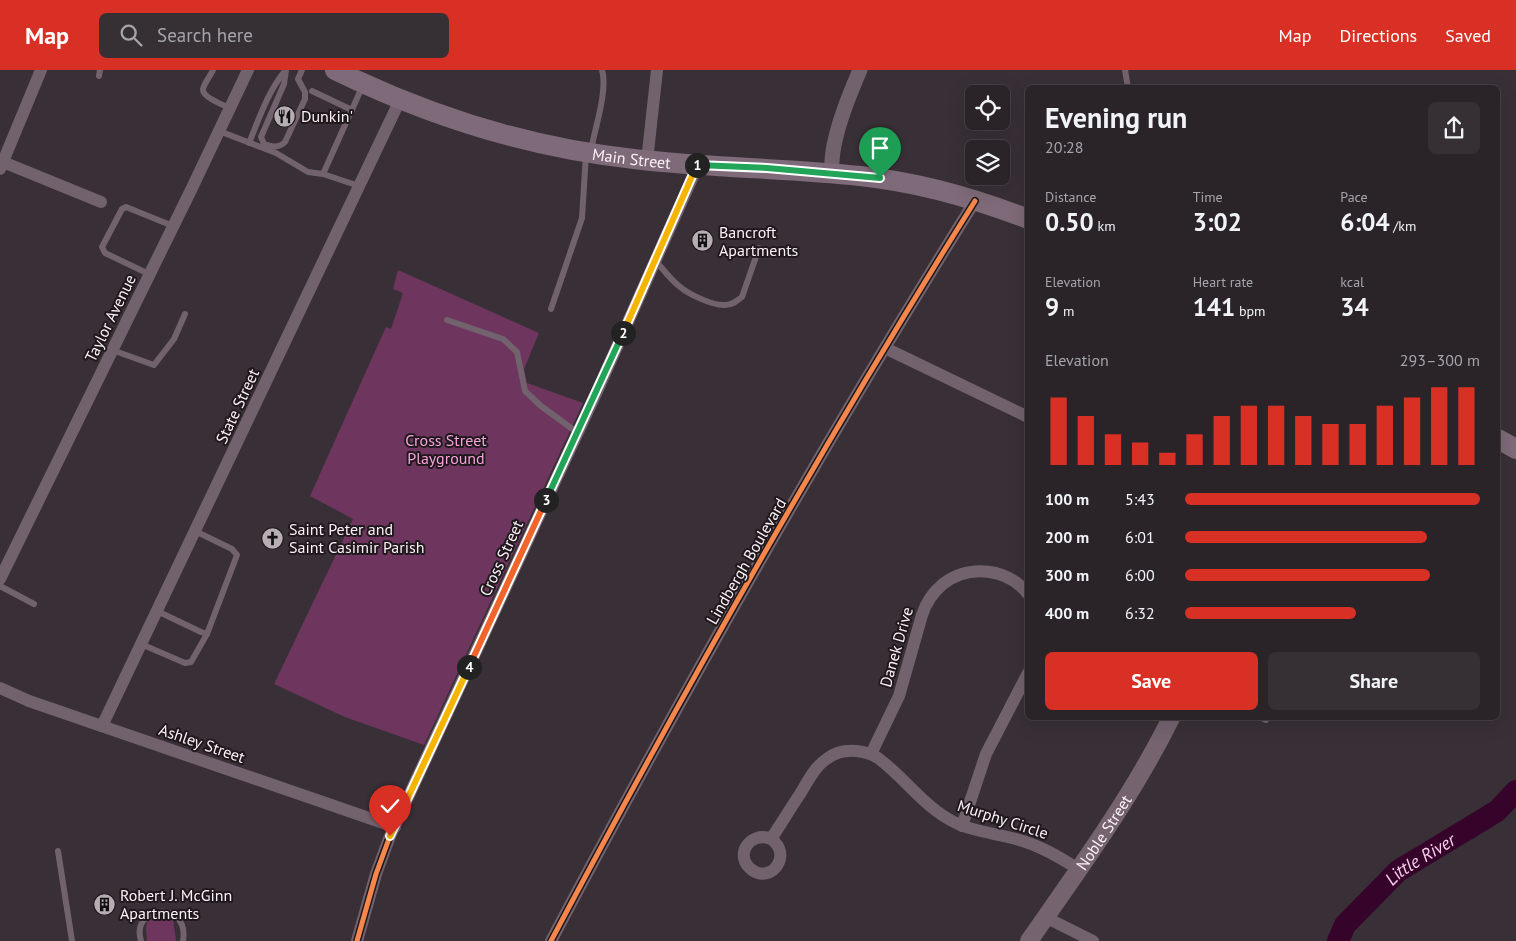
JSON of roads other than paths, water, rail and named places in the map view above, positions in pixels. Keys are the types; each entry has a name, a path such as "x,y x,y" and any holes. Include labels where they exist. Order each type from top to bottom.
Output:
{"main road":[{"name":"Main Street","path":"335,70 400,100 456,120 509,136 588,153 647,161 866,176 938,190 1025,218"},
{"path":"1500,441 1516,449"},
{"name":"Noble Street","path":"1028,941 1116,814 1157,745 1169,720"}],"street":[{"path":"41,70 2,165 101,202"},
{"name":"Taylor Avenue","path":"0,578 248,70"},
{"path":"647,161 657,70"},
{"path":"831,173 838,129 860,70"},
{"name":"State Street","path":"102,726 400,100"},
{"name":"Cross Street","path":"357,941 378,869 394,827 578,433 698,165"},
{"name":"Lindbergh Boulevard","path":"551,941 745,586 885,348 975,201"},
{"path":"885,348 1025,417"},
{"name":"Danek Drive","path":"871,754 899,696 925,606 936,590 952,578 981,571 1009,578 1025,591"},
{"path":"962,826 986,754 1025,679"},
{"name":"Ashley Street","path":"0,688 19,697 394,827"},
{"path":"771,839 811,775 829,756 848,751 871,754"},
{"name":"Murphy Circle","path":"871,754 878,758 934,810 948,819 962,826 1017,839 1036,846 1056,855 1078,869"},
{"path":"1045,917 1093,941"}],"lane":[{"path":"214,70 203,88 203,92 206,96 230,108"},
{"path":"299,82 298,75 302,70"},
{"path":"551,309 582,218 588,153 603,96 602,70"},
{"path":"1125,70 1128,85"},
{"path":"284,73 299,82 306,92 305,99 285,142 274,147 264,144 261,137 281,92 284,73"},
{"path":"249,143 270,94 284,73"},
{"path":"323,174 363,84"},
{"path":"312,91 352,110"},
{"path":"219,131 280,155 308,172 323,174 359,186"},
{"path":"149,274 105,253 102,247 122,209 126,207 173,226"},
{"path":"655,260 672,280 685,291 714,304 726,306 742,297 759,248"},
{"path":"112,350 154,366 174,339 185,314"},
{"path":"447,320 503,339 510,345 517,352 525,391 541,406 578,433"},
{"path":"141,644 185,663 191,662 206,634 237,555 232,550 195,531"},
{"path":"0,586 34,604"},
{"path":"157,611 206,634"},
{"path":"58,851 72,941"},
{"path":"141,941 139,931 145,918 158,912 166,912 173,914 179,919 183,926 183,941"}],"waterway":[{"name":"Little River","path":"1338,941 1345,925 1398,871 1497,811 1516,791"}],"place":[{"name":"Dunkin'","path":"285,116"},
{"name":"Bancroft Apartments","path":"703,241"},
{"name":"Saint Peter and Saint Casimir Parish","path":"273,538"},
{"name":"Robert J. McGinn Apartments","path":"104,904"}],"park label":[{"name":"Cross Street Playground","path":"446,449"}]}
